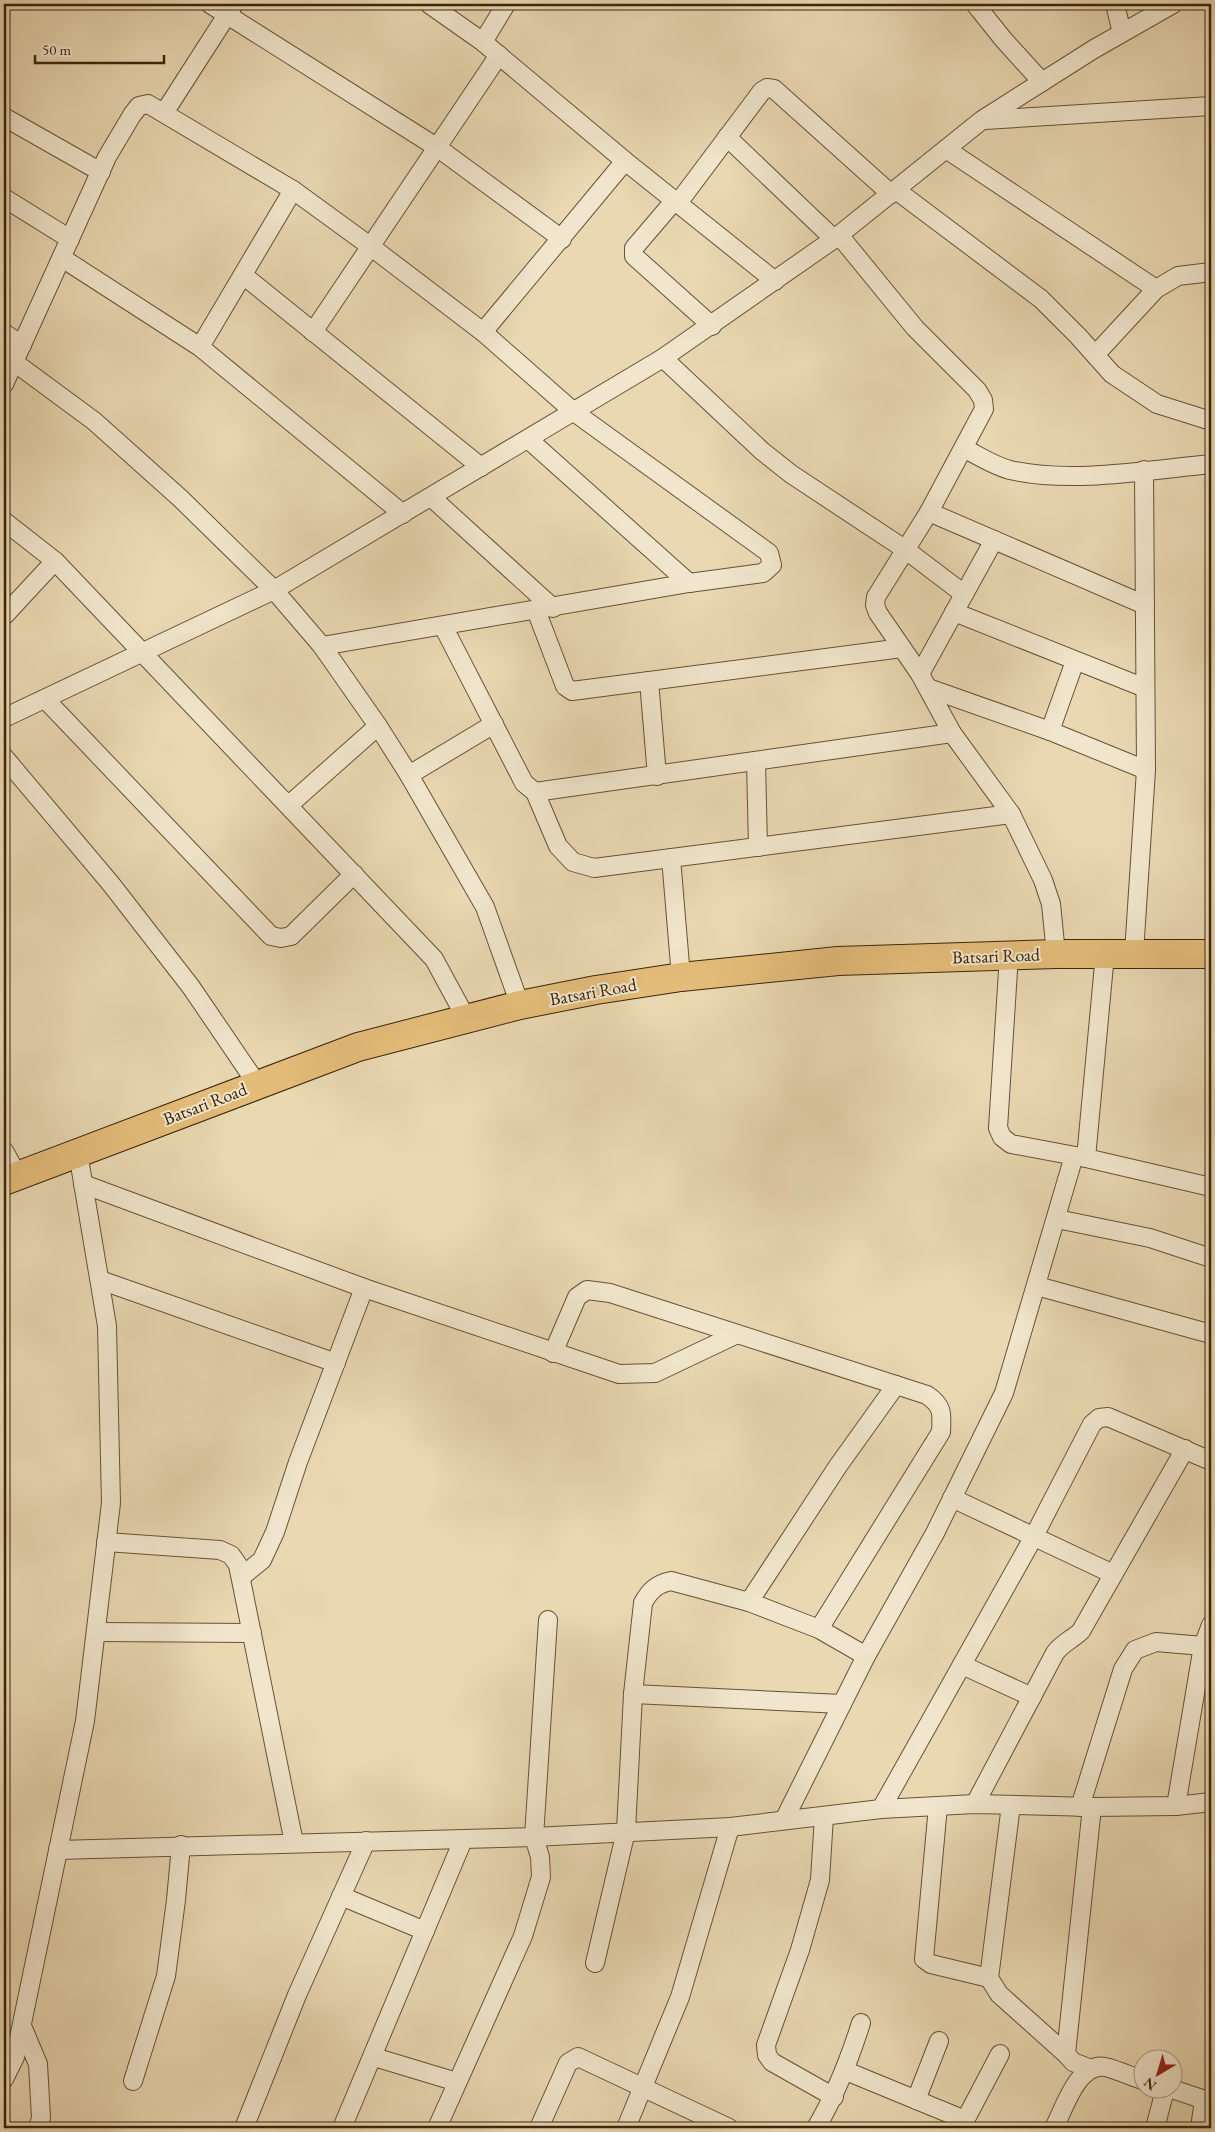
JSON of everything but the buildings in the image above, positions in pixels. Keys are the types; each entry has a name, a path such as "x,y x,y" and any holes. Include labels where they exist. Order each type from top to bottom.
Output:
{"main road":[{"name":"Batsari Road","path":"11,1178 257,1084 358,1048 520,1005 681,977 838,961 1056,954 1211,954"}],"street":[{"path":"210,4 230,9 438,148 562,239"},
{"path":"429,4 483,42 625,161 775,281"},
{"path":"483,42 506,4"},
{"path":"975,4 1002,39 1042,82"},
{"path":"1115,4 1122,33"},
{"path":"4,718 274,590 663,358 712,326 836,237 982,120 1122,33 1173,4"},
{"path":"164,113 230,9"},
{"path":"313,332 499,55"},
{"path":"712,326 634,256 634,248 676,202 762,91 767,88 774,89 893,192 1041,299 1112,374 1158,404 1211,421"},
{"path":"4,384 101,172 132,115 139,106 148,104 293,190 370,246 483,332 574,412 769,553 772,565 763,573 689,583 322,646"},
{"path":"982,120 1211,106"},
{"path":"6,124 101,172"},
{"path":"727,138 836,237 915,328 977,390 983,400 984,409 965,449 930,512 876,597 875,605 924,681 952,733 1011,814 1043,880 1051,904 1056,954"},
{"path":"946,149 1156,289"},
{"path":"483,332 625,161"},
{"path":"200,347 293,190"},
{"path":"4,198 70,239"},
{"path":"62,258 200,347 403,514"},
{"path":"1095,355 1156,289 1178,276 1211,272"},
{"path":"243,275 481,467"},
{"path":"4,333 22,345"},
{"path":"663,358 762,451 791,474 906,550 964,594"},
{"path":"14,362 94,422 180,498 274,590 322,646 378,726 409,775 485,907 520,1005"},
{"path":"528,439 689,583"},
{"path":"965,449 1008,470 1037,474 1085,475 1211,464"},
{"path":"1134,954 1146,770 1144,470"},
{"path":"431,497 545,609 568,690 902,648"},
{"path":"930,512 1145,605"},
{"path":"4,520 55,561 434,959 466,1018"},
{"path":"924,681 954,612 994,540"},
{"path":"4,616 55,561"},
{"path":"954,612 1145,688"},
{"path":"442,626 524,783 535,792 558,846 573,862 594,868 1011,814"},
{"path":"1050,731 1075,661"},
{"path":"649,681 657,776"},
{"path":"924,681 1146,770"},
{"path":"45,699 271,936 281,938 291,936 354,874"},
{"path":"409,775 494,724"},
{"path":"289,805 378,726"},
{"path":"535,792 952,733"},
{"path":"4,757 111,884 191,987 257,1084"},
{"path":"756,762 758,847"},
{"path":"670,858 681,977"},
{"path":"784,1820 866,1656 952,1498 1012,1373 1057,1219 1080,1157 1106,954"},
{"path":"1009,955 998,1128 1002,1137 1012,1144 1080,1157 1211,1187"},
{"path":"4,1151 11,1178"},
{"path":"4,2079 15,2057 85,1721 111,1503 108,1326 78,1153"},
{"path":"83,1184 364,1288 619,1374 655,1373 735,1335"},
{"path":"1057,1219 1150,1238 1211,1258"},
{"path":"100,1280 336,1363"},
{"path":"1037,1286 1211,1334"},
{"path":"241,1577 262,1560 275,1532 298,1462 364,1288"},
{"path":"553,1353 577,1297 587,1290 610,1293 735,1335 927,1395 938,1402 942,1414 941,1432 819,1629"},
{"path":"749,1602 838,1466 896,1385"},
{"path":"881,1809 1034,1538 1092,1424 1099,1418 1108,1417 1211,1461"},
{"path":"975,1804 1055,1653 1061,1645 1071,1641 1081,1631 1185,1449"},
{"path":"952,1498 1113,1574"},
{"path":"106,1542 220,1550 230,1555 238,1565 294,1843"},
{"path":"595,1962 626,1831 633,1694 643,1603 650,1592 660,1583 671,1581 749,1602 819,1629 866,1656"},
{"path":"437,2128 523,1936 541,1877 540,1857 534,1837 548,1620"},
{"path":"1176,1806 1203,1646 1211,1625"},
{"path":"96,1632 252,1633"},
{"path":"1066,2054 1086,1807 1123,1669 1135,1650 1156,1642 1203,1646"},
{"path":"962,1665 1032,1697"},
{"path":"633,1694 842,1704"},
{"path":"58,1850 534,1837 730,1826 881,1809 975,1804 1086,1807 1176,1806 1211,1802"},
{"path":"1012,1805 989,1978 999,1994 1074,2062 1091,2068 1104,2067 1132,2077"},
{"path":"938,1806 924,1959 931,1964 989,1978"},
{"path":"824,1816 820,1880 800,1950 766,2045 767,2055 772,2062 834,2097"},
{"path":"626,2128 680,1997 730,1826"},
{"path":"342,2128 374,2057 463,1840"},
{"path":"244,2128 297,1995 366,1841"},
{"path":"133,2081 166,1976 181,1846"},
{"path":"341,1896 425,1931"},
{"path":"816,2128 846,2071 861,2023"},
{"path":"22,2026 38,2064 41,2118 38,2128"},
{"path":"916,2100 939,2041"},
{"path":"846,2071 916,2100 963,2124 1000,2054"},
{"path":"374,2057 457,2082"},
{"path":"539,2128 568,2064 578,2057 729,2128"},
{"path":"1054,2128 1082,2074 1091,2068"},
{"path":"1182,2093 1208,2101 1200,2128"},
{"path":"1154,2128 1162,2100"}]}
